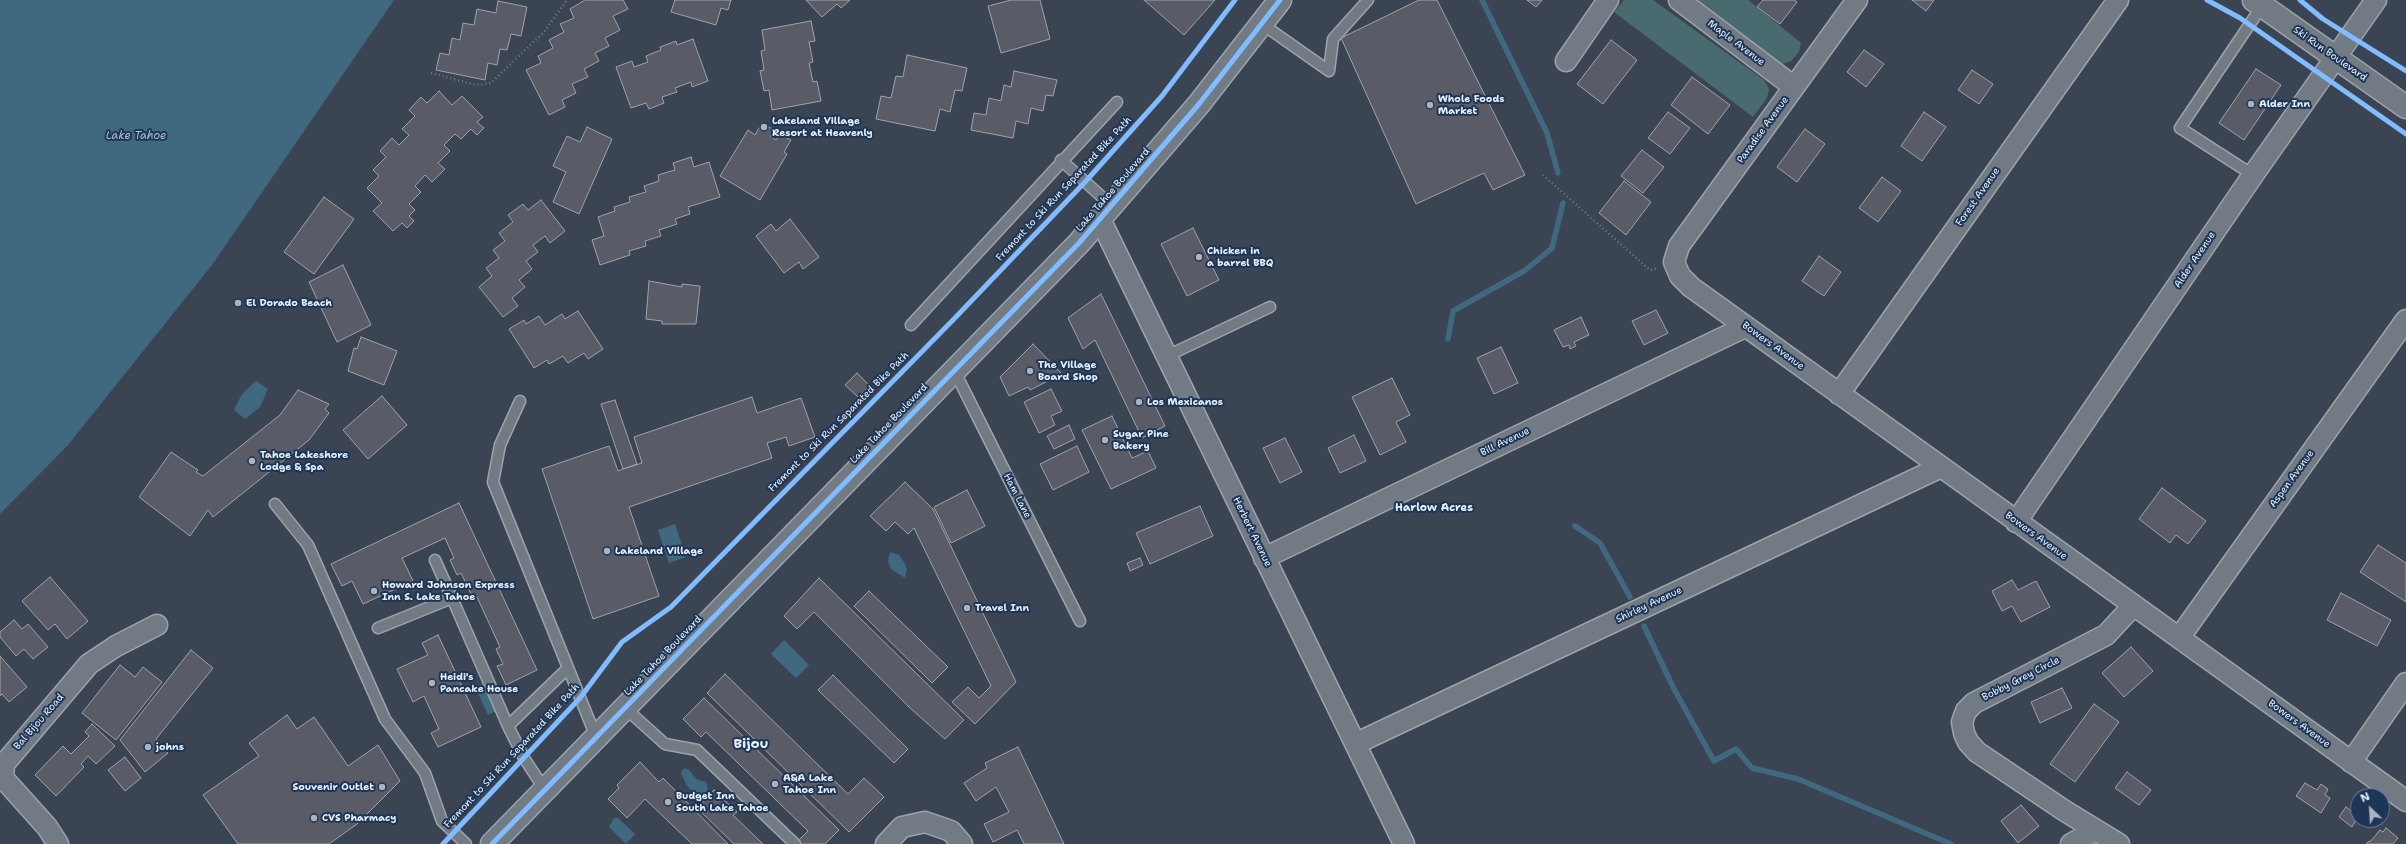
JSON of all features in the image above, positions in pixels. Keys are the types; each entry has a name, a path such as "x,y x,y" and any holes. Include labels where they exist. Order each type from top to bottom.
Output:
{"main road":[{"name":"Lake Tahoe Boulevard","path":"492,844 1106,213 1199,104 1280,0"},
{"name":"Ski Run Boulevard","path":"2258,3 2406,108"}],"street":[{"path":"1566,61 1608,0"},
{"name":"Maple Avenue","path":"1679,0 1794,87"},
{"name":"Paradise Avenue","path":"1674,262 1677,250 1684,238 1857,0"},
{"name":"Forest Avenue","path":"1839,394 2118,0"},
{"name":"Alder Avenue","path":"2016,522 2253,176 2376,0"},
{"name":"Herbert Avenue","path":"1106,213 1167,356 1264,558 1357,743 1404,844"},
{"name":"Bowers Avenue","path":"1674,262 1680,276 1691,288 2406,801"},
{"name":"Aspen Avenue","path":"2179,638 2406,320"},
{"name":"Bill Avenue","path":"1264,558 1745,327"},
{"name":"Shirley Avenue","path":"1357,743 1941,467"},
{"name":"Bobby Grey Circle","path":"2119,844 1977,752 1968,742 1964,733 1962,722 1966,711 1974,703 2106,635 2133,606"},
{"name":"Bal Bijou Road","path":"58,844 47,827 3,778 4,764 89,664 116,646 157,625"},
{"path":"2351,762 2406,683"},
{"path":"886,844 902,827 925,822 951,831 962,844"},
{"path":"2070,844 2096,830"}],"lane":[{"path":"1262,24 1329,71 1333,38 1368,0"},
{"path":"2253,176 2180,128 2258,3"},
{"path":"911,325 1061,160 1117,102"},
{"path":"1061,160 1106,213"},
{"path":"1167,356 1270,307"},
{"name":"Ham Lane","path":"954,370 1080,621"},
{"path":"520,401 500,445 493,482 596,738"},
{"path":"275,504 308,545 385,719 425,773 442,822 466,844"},
{"path":"435,560 508,726 524,758 545,790"},
{"path":"378,628 452,598"},
{"path":"508,726 567,669"},
{"path":"625,708 665,744 697,750 795,844"}],"path":[{"path":"432,73 476,85 491,83 544,32 567,0"},
{"path":"1543,175 1650,270 1674,262"}],"green space":[{"path":"1624,0 1653,0 1764,80 1769,89 1767,98 1753,117 1614,12"},
{"path":"1698,0 1748,0 1801,43 1799,52 1791,61 1782,64"}],"water":[{"name":"Lake Tahoe","path":"0,0 394,0 212,265 68,445 0,514"},
{"path":"256,381 268,389 260,407 245,419 234,410 242,394"},
{"path":"675,524 686,557 669,563 658,530"},
{"path":"890,552 899,555 904,562 907,569 905,578 891,569 888,561"},
{"path":"784,640 809,665 796,678 771,654"},
{"path":"489,681 502,708 488,715 475,687"},
{"path":"684,768 689,770 696,779 706,782 708,790 706,794 698,796 687,786 681,773"},
{"path":"614,818 618,818 635,834 626,844 609,827"}],"building":[{"path":"585,0 623,0 628,9 613,16 620,30 605,38 609,46 595,53 599,61 584,69 588,77 572,84 576,93 562,100 565,107 549,115 526,70 541,63 538,56 553,48 549,40 564,32 560,24 574,18 570,9"},
{"path":"675,0 731,0 728,10 721,8 716,25 671,12"},
{"path":"806,0 850,0 841,8 837,4 822,17"},
{"path":"1011,0 1040,0 1050,39 1001,53 988,6"},
{"path":"1144,0 1215,0 1184,35"},
{"name":"Whole Foods Market","path":"1419,0 1437,0 1525,175 1493,190 1484,173 1416,204 1341,38"},
{"path":"1527,0 1542,0 1536,7"},
{"path":"1763,0 1794,0 1797,2 1780,24 1757,7"},
{"path":"1912,0 1934,0 1926,11"},
{"path":"498,1 527,7 521,36 511,34 507,50 500,49 497,65 488,63 485,80 436,70 440,53 449,55 452,38 460,40 463,23 474,25 477,9 496,13"},
{"path":"811,21 815,41 809,42 813,62 809,63 813,82 817,81 821,101 772,110 769,90 764,91 760,71 764,70 761,51 765,50 762,30"},
{"path":"693,39 708,81 692,87 691,82 675,88 677,92 662,97 664,103 649,109 646,103 631,108 616,67 632,61 634,67 648,62 646,56 661,50 660,47 676,41 677,45"},
{"path":"1611,40 1637,60 1603,104 1577,84"},
{"path":"1864,50 1884,64 1866,87 1847,72"},
{"path":"907,55 967,68 962,91 955,90 950,112 940,109 935,131 876,119 881,96 891,98 896,76 903,77"},
{"name":"Alder Inn","path":"2256,69 2281,85 2244,140 2219,123"},
{"path":"1972,70 1993,84 1979,104 1958,90"},
{"path":"1014,71 1057,80 1053,96 1046,95 1043,111 1031,108 1028,124 1016,121 1013,138 971,130 974,113 986,115 989,98 1001,101 1004,85 1011,87"},
{"path":"1692,77 1730,105 1708,134 1671,105"},
{"path":"439,91 452,105 462,96 483,117 477,122 484,128 477,135 471,129 461,139 455,134 444,145 450,151 438,163 445,169 432,182 425,175 415,186 421,192 409,204 415,210 409,216 414,221 407,228 402,223 393,231 373,211 382,203 367,188 379,176 373,170 386,157 380,151 392,138 399,145 409,135 402,129 415,116 409,110 421,97 427,103"},
{"path":"1668,112 1690,128 1670,154 1648,138"},
{"path":"1924,112 1946,127 1922,161 1901,146"},
{"path":"762,123 774,130 770,136 776,140 780,134 791,140 784,152 787,154 760,200 720,176 748,130 755,135"},
{"path":"587,127 612,139 579,214 553,202 566,172 553,166 567,136 580,142"},
{"path":"1805,129 1825,144 1797,182 1777,167"},
{"path":"1642,150 1664,167 1643,193 1621,176"},
{"path":"691,157 694,167 709,162 720,197 688,207 690,214 675,219 677,224 659,230 661,236 645,241 646,246 629,251 630,255 600,265 592,240 604,236 598,217 615,211 614,207 630,202 629,197 646,192 644,186 659,181 658,175 675,170 673,163"},
{"path":"1882,177 1901,191 1878,222 1859,208"},
{"path":"1624,181 1651,202 1626,235 1599,213"},
{"path":"324,197 354,219 314,274 284,252"},
{"path":"541,200 565,231 550,243 545,236 533,245 538,252 526,261 532,269 519,280 525,287 512,298 518,306 503,317 479,287 492,276 486,268 499,258 493,250 505,241 499,233 513,222 508,215 523,204 528,210"},
{"path":"790,219 819,257 803,269 799,262 784,273 756,236 771,224 776,231"},
{"path":"1193,228 1219,280 1187,296 1161,244"},
{"path":"1819,256 1841,272 1824,296 1802,281"},
{"path":"343,265 371,325 337,342 309,282"},
{"path":"649,281 682,287 682,284 700,286 696,324 662,324 662,321 646,319"},
{"path":"1101,294 1165,426 1142,438 1095,340 1083,349 1068,318"},
{"path":"1656,310 1668,333 1644,345 1632,321"},
{"path":"578,311 603,349 588,359 584,353 568,363 563,356 549,364 547,360 534,368 509,329 524,320 526,324 539,316 545,325 562,314 565,319"},
{"path":"1581,317 1589,335 1574,342 1576,346 1570,349 1569,345 1563,347 1554,330"},
{"path":"361,337 397,351 384,385 348,371 354,348 357,349"},
{"path":"1033,344 1062,374 1030,390 1028,387 1009,396 1000,377"},
{"path":"1501,347 1518,383 1494,394 1477,358"},
{"path":"857,373 870,386 858,397 845,385"},
{"path":"1392,378 1410,415 1396,422 1406,442 1380,455 1352,397"},
{"path":"1051,389 1062,411 1051,416 1055,425 1039,433 1024,402"},
{"name":"Tahoe Lakeshore Lodge & Spa","path":"298,390 329,404 325,409 329,413 309,440 213,517 208,510 190,536 139,497 171,452 198,470 196,472 203,476 280,415"},
{"path":"382,396 407,425 368,459 343,430"},
{"name":"Lakeland Village","path":"752,397 757,413 801,398 815,437 789,446 786,437 767,443 772,458 629,507 659,596 593,619 542,469 609,446 618,471 642,463 634,437"},
{"path":"615,400 637,464 623,469 601,404"},
{"path":"1112,416 1132,458 1148,451 1156,468 1111,489 1082,430"},
{"path":"1069,425 1075,439 1054,449 1047,436"},
{"path":"1354,435 1366,461 1340,473 1328,448"},
{"path":"1285,438 1302,472 1280,483 1263,448"},
{"path":"1077,446 1089,472 1053,490 1040,464"},
{"name":"Travel Inn","path":"905,482 933,509 1016,682 975,724 952,702 968,687 979,698 991,686 914,528 908,534 895,522 886,531 870,516"},
{"path":"2162,488 2206,521 2188,544 2176,535 2170,543 2139,519"},
{"path":"967,490 985,526 951,543 934,507"},
{"name":"Howard Johnson Express Inn S. Lake Tahoe","path":"459,503 537,670 506,685 497,666 503,664 496,649 500,647 477,597 473,598 461,573 457,575 450,560 454,558 445,538 402,558 413,581 363,604 352,581 342,586 331,564"},
{"path":"1200,506 1213,536 1150,564 1136,533"},
{"path":"2378,545 2406,563 2406,602 2360,572"},
{"path":"1140,558 1143,565 1130,571 1127,563"},
{"path":"50,577 88,621 67,639 55,624 48,630 22,601"},
{"path":"819,578 964,720 945,739 909,707 814,612 797,629 784,616"},
{"path":"2012,580 2018,590 2036,581 2050,607 2021,622 2012,606 2002,611 1992,591"},
{"path":"869,591 948,667 932,683 854,606"},
{"path":"2341,593 2391,620 2377,646 2327,620"},
{"path":"14,620 22,629 28,624 48,647 33,659 24,649 16,656 0,637 0,632"},
{"name":"Heidi's Pancake House","path":"438,635 481,727 438,747 431,733 439,729 424,696 413,702 397,669 428,655 422,643"},
{"path":"2131,647 2153,671 2124,697 2102,673"},
{"path":"191,650 213,668 156,739 168,753 145,772 120,740"},
{"path":"0,656 27,687 9,702 2,694 0,696"},
{"path":"120,665 135,677 143,667 162,682 116,740 82,713"},
{"path":"725,674 848,794 864,778 884,797 849,832 707,693"},
{"path":"833,675 908,749 894,763 818,690"},
{"path":"2062,688 2072,708 2040,723 2031,702"},
{"name":"A&A Lake Tahoe Inn","path":"704,698 839,830 825,844 800,844 798,841 808,831 706,732 701,737 683,719"},
{"path":"2094,704 2119,722 2075,782 2050,764"},
{"path":"287,715 297,729 314,717 348,766 378,745 400,781 357,824 329,844 238,844 203,795 259,756 249,743"},
{"path":"92,724 115,746 96,764 88,756 81,764 84,767 56,796 35,775 63,746 71,754 89,736 85,732"},
{"path":"1018,747 1064,844 1024,844 1017,830 993,842 984,824 1009,812 996,787 976,801 964,783 987,768 985,763"},
{"path":"125,757 141,778 125,791 108,770"},
{"name":"Budget Inn South Lake Tahoe","path":"640,762 659,782 663,778 728,844 692,844 645,799 627,818 608,799 619,788 617,785"},
{"path":"2127,772 2151,790 2139,805 2115,788"},
{"path":"2305,783 2317,790 2321,784 2328,789 2325,795 2330,798 2321,813 2296,796"},
{"path":"714,790 737,812 733,815 763,844 734,844 697,808"},
{"path":"2021,805 2039,826 2018,843 2001,821"},
{"path":"2346,807 2350,810 2350,825 2339,817"},
{"path":"2386,828 2398,838 2393,844 2366,844 2369,841 2370,842 2380,830 2383,832"}],"waterway":[{"path":"1482,0 1547,133 1558,173"},
{"path":"1448,339 1453,311 1524,271 1552,248 1563,203"},
{"path":"1575,526 1600,543 1630,597"},
{"path":"1644,626 1674,689 1714,761 1736,749 1752,768 1798,779 1951,844"}],"cycle path":[{"name":"Fremont to Ski Run Separated Bike Path","path":"443,844 580,698 622,642 671,607 953,320 1086,181 1162,96 1235,0"},
{"path":"492,844 1079,243 1199,104 1280,0"},
{"path":"2207,0 2240,18 2406,134"},
{"path":"2300,0 2323,19 2406,71"}],"place":[{"name":"Alder Inn","path":"2251,104"},
{"name":"Whole Foods Market","path":"1430,105"},
{"name":"Lakeland Village Resort at Heavenly","path":"764,127"},
{"name":"Chicken in a barrel BBQ","path":"1199,257"},
{"name":"El Dorado Beach","path":"238,303"},
{"name":"The Village Board Shop","path":"1030,371"},
{"name":"Los Mexicanos","path":"1139,402"},
{"name":"Sugar Pine Bakery","path":"1105,440"},
{"name":"Tahoe Lakeshore Lodge & Spa","path":"252,461"},
{"name":"Lakeland Village","path":"607,551"},
{"name":"Howard Johnson Express Inn S. Lake Tahoe","path":"374,591"},
{"name":"Travel Inn","path":"967,608"},
{"name":"Heidi's Pancake House","path":"432,683"},
{"name":"johns","path":"148,747"},
{"name":"A&A Lake Tahoe Inn","path":"775,784"},
{"name":"Souvenir Outlet","path":"382,787"},
{"name":"Budget Inn South Lake Tahoe","path":"668,802"},
{"name":"CVS Pharmacy","path":"314,818"}],"district":[{"name":"Harlow Acres","path":"1434,508"},
{"name":"Bijou","path":"751,744"}]}
